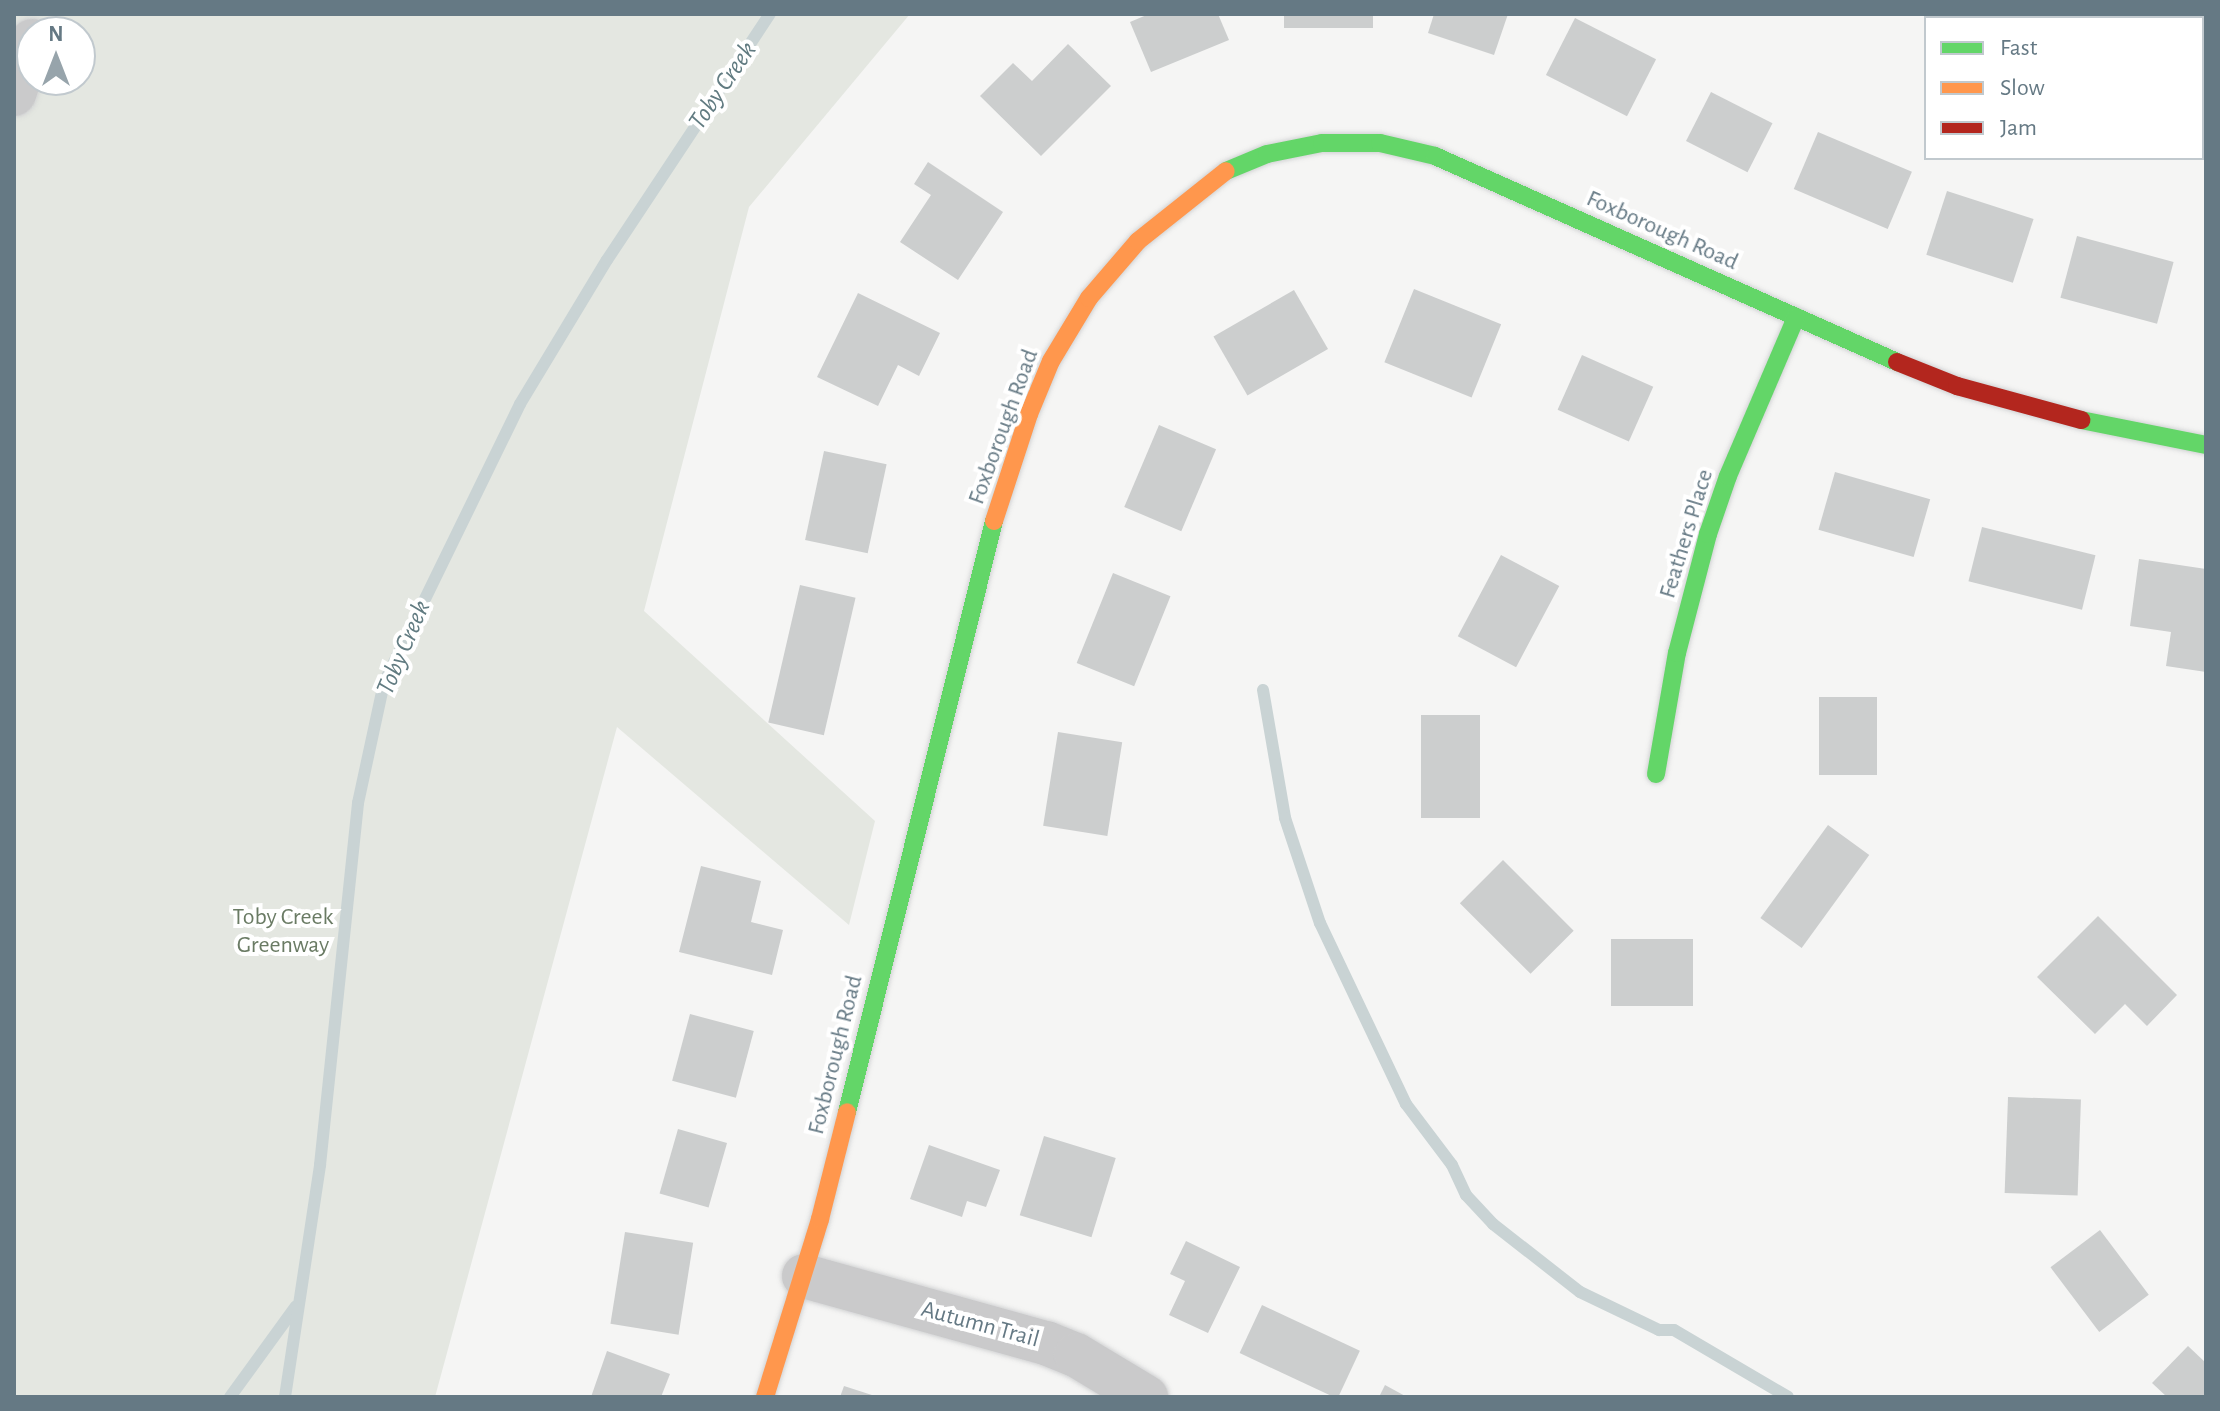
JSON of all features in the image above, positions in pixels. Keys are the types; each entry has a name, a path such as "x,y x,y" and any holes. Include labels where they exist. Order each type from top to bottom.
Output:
{"street":[{"name":"Foxborough Road","path":"765,1397 804,1276 1010,468 1051,361 1089,298 1138,241 1226,171 1267,154 1322,143 1380,143 1435,156 1957,386 2075,419 2206,445"},
{"name":"Feathers Place","path":"1656,774 1677,653 1708,534 1728,476 1796,317"},
{"name":"Autumn Trail","path":"804,1276 1046,1343 1076,1355 1146,1397"}],"green space":[{"name":"Toby Creek Greenway","path":"14,14 910,14 749,207 644,611 875,821 849,925 617,727 435,1397 14,1397"}],"building":[{"path":"1149,14 1218,14 1229,40 1151,72 1130,22"},
{"path":"1284,14 1373,14 1373,28 1284,28"},
{"path":"1434,14 1508,14 1494,55 1428,33"},
{"path":"1575,18 1656,59 1627,116 1546,75"},
{"path":"1068,44 1111,86 1041,156 980,96 1013,63 1032,81"},
{"path":"1711,92 1772,123 1748,172 1686,141"},
{"path":"1818,132 1912,172 1888,229 1794,189"},
{"path":"928,162 1003,212 958,280 900,242 931,195 914,184"},
{"path":"1947,191 2034,219 2013,283 1926,255"},
{"path":"2077,236 2174,262 2157,324 2060,298"},
{"path":"1414,289 1501,324 1472,397 1384,362"},
{"path":"1294,290 1328,349 1247,395 1213,336"},
{"path":"858,293 940,333 919,376 898,365 878,406 817,377"},
{"path":"1582,355 1653,387 1629,442 1558,410"},
{"path":"1159,425 1216,449 1181,531 1124,507"},
{"path":"824,451 887,464 868,553 805,540"},
{"path":"1835,472 1930,499 1914,557 1818,530"},
{"path":"1982,527 2096,555 2082,610 1968,581"},
{"path":"1501,555 1559,586 1516,667 1458,636"},
{"path":"2139,559 2206,569 2206,672 2166,666 2171,632 2130,626"},
{"path":"1113,573 1170,596 1134,686 1077,663"},
{"path":"800,585 856,598 824,735 768,722"},
{"path":"1819,697 1877,697 1877,775 1819,775"},
{"path":"1421,715 1480,715 1480,818 1421,818"},
{"path":"1058,732 1122,742 1107,836 1043,826"},
{"path":"1828,825 1869,855 1802,948 1760,918"},
{"path":"1503,860 1574,931 1531,974 1460,903"},
{"path":"701,866 761,881 751,922 783,930 772,975 679,952"},
{"path":"2098,916 2177,995 2147,1026 2125,1004 2095,1034 2037,977"},
{"path":"1611,939 1693,939 1693,1006 1611,1006"},
{"path":"690,1014 754,1031 736,1098 672,1081"},
{"path":"2008,1097 2081,1100 2078,1195 2005,1193"},
{"path":"678,1129 727,1143 709,1207 660,1193"},
{"path":"1044,1136 1116,1158 1091,1237 1020,1215"},
{"path":"929,1145 1000,1170 986,1207 967,1201 962,1217 910,1199"},
{"path":"2100,1230 2149,1295 2099,1332 2050,1267"},
{"path":"625,1232 693,1243 679,1335 610,1324"},
{"path":"1186,1241 1240,1267 1208,1333 1169,1315 1185,1281 1170,1274"},
{"path":"1262,1305 1360,1351 1338,1397 1240,1353"},
{"path":"2188,1346 2206,1363 2206,1397 2167,1397 2152,1383"},
{"path":"607,1351 670,1374 661,1397 591,1397"},
{"path":"1385,1385 1407,1397 1379,1397"},
{"path":"844,1386 875,1396 875,1397 840,1397"}],"waterway":[{"name":"Toby Creek","path":"285,1397 320,1165 358,803 384,683 520,404 607,260 770,14"},
{"path":"1263,690 1285,818 1320,923 1406,1104 1452,1165 1466,1195 1493,1224 1580,1292 1659,1330 1674,1330 1788,1397"},
{"name":"Toby Creek","path":"230,1397 296,1306"}],"traffic: fast":[{"path":"1226,171 1267,154 1322,143 1380,143 1435,156 1897,362"},
{"path":"1656,774 1677,653 1708,534 1728,476 1796,317"},
{"path":"2081,420 2206,445"},
{"path":"847,1112 994,521"}],"traffic: slow":[{"path":"994,521 1029,414 1051,361 1089,298 1138,241 1226,171"},
{"path":"765,1397 820,1219 847,1112"}],"traffic: jam":[{"path":"1897,362 1957,386 2081,420"}]}
